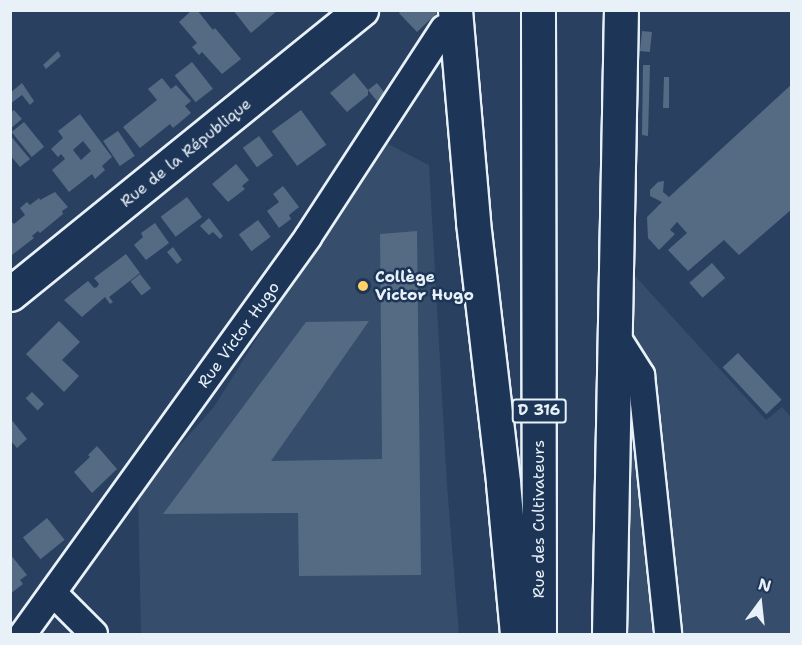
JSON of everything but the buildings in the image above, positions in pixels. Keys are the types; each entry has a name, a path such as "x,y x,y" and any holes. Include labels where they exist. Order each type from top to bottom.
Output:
{"main road":[{"name":"Rue de la République","path":"10,294 361,10"},
{"name":"Rue des Cultivateurs","path":"538,10 539,634"},
{"path":"609,634 621,10"},
{"path":"449,19 503,483 517,634"}],"street":[{"name":"Rue Victor Hugo","path":"23,634 295,256 449,19"},
{"path":"615,334 640,375 668,634"},
{"path":"53,593 94,634"}],"shaded area":[{"name":"Collège Victor Hugo","path":"380,140 429,165 447,485 459,634 141,634 138,492 214,407"},
{"path":"635,276 766,420 782,407 791,417 792,634 623,634"}],"place":[{"name":"Collège Victor Hugo","path":"363,286"}]}
